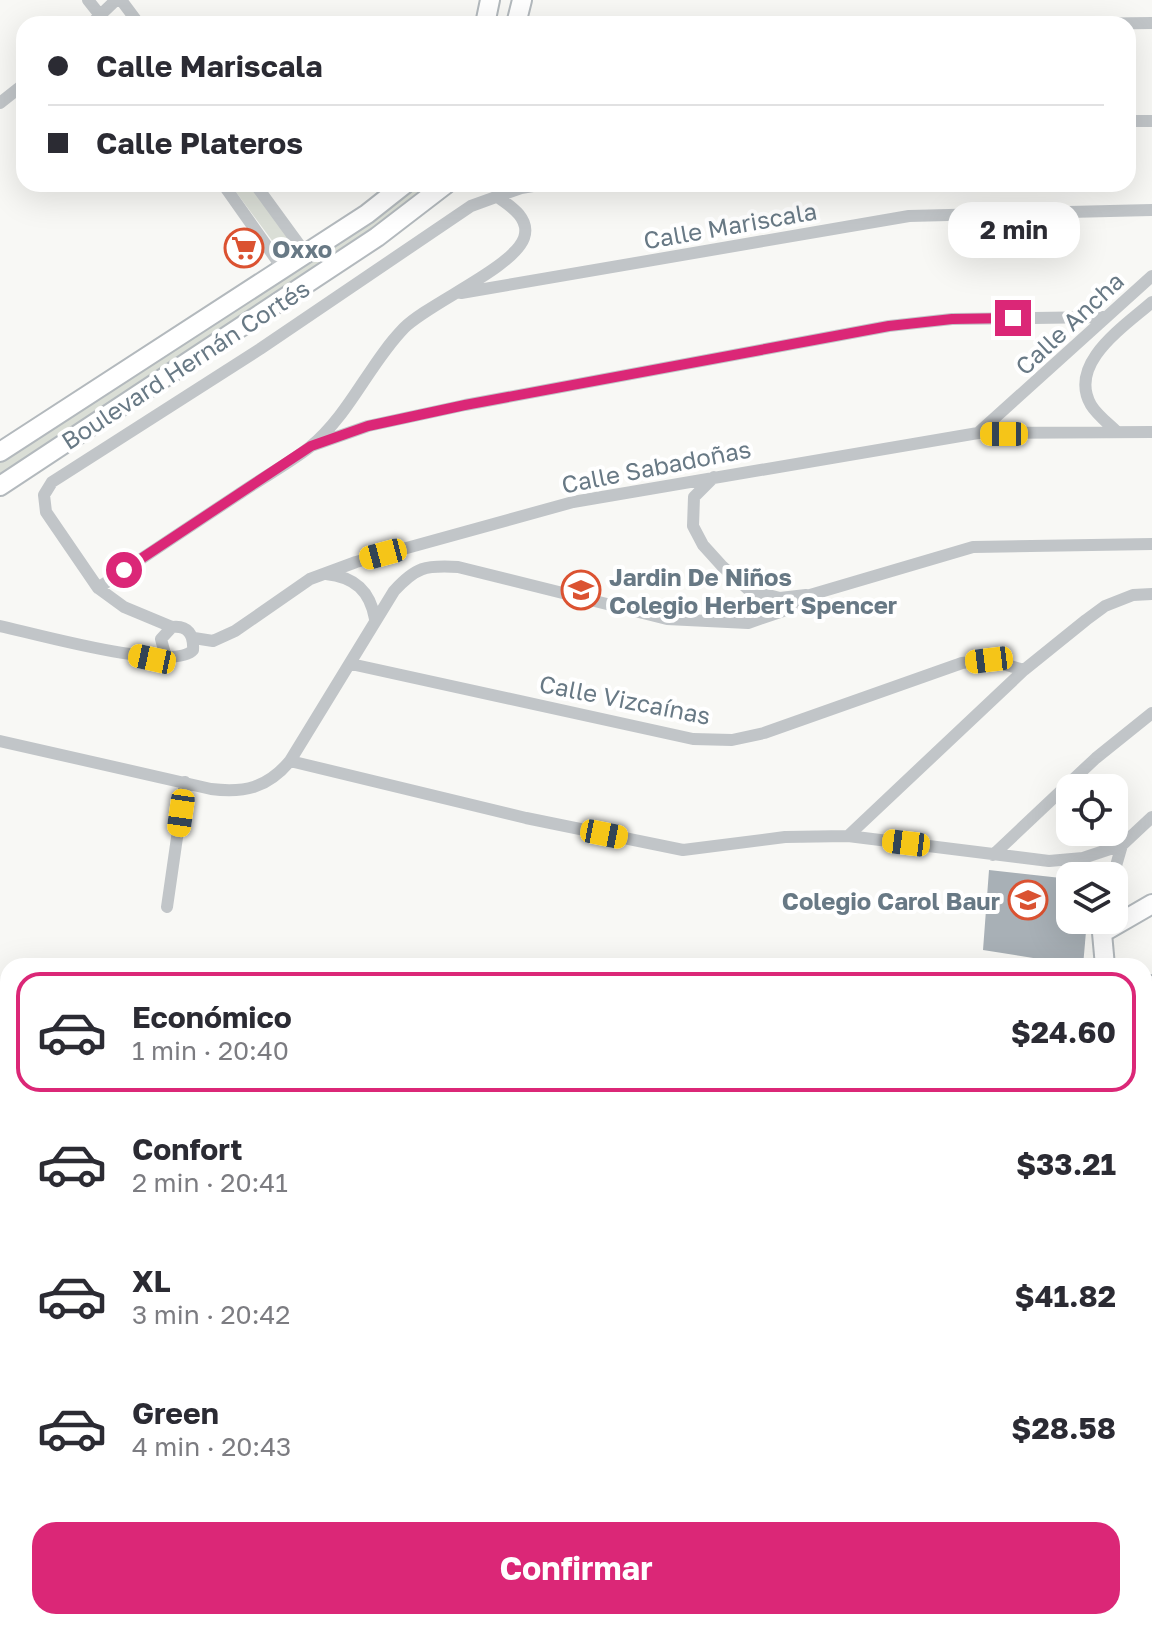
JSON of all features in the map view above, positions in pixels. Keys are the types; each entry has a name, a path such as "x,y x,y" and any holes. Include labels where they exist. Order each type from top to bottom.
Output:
{"main road":[{"name":"Boulevard Hernán Cortés","path":"0,452 306,254 394,192"},
{"name":"Boulevard Hernán Cortés","path":"0,486 377,237 436,192"},
{"path":"1128,915 1152,904"},
{"path":"1103,934 1105,958"}],"street":[{"path":"104,16 118,0 132,16"},
{"path":"0,103 16,90"},
{"path":"229,192 283,269"},
{"path":"261,192 306,254"},
{"path":"0,626 152,659 188,656 194,638 188,630 172,627 124,607 98,588 46,512 44,495 52,482 260,349 471,206 512,192"},
{"path":"98,588 311,446 343,412 404,328 432,306 461,293 518,248 525,236 520,215 496,196"},
{"name":"Calle Mariscala","path":"461,293 909,216 1152,210"},
{"name":"Calle Ancha","path":"978,433 1049,373 1104,317 1152,276"},
{"name":"Calle Ancha","path":"1117,432 1091,405 1085,385 1089,365 1102,348 1152,302"},
{"path":"1137,316 1152,316"},
{"path":"311,446 368,426 465,405 889,326 952,319 1104,317"},
{"name":"Calle Sabadoñas","path":"194,638 213,641 235,631 323,574 573,502 978,433 1152,432"},
{"path":"714,477 694,497 693,526 703,545 749,590 780,598 810,595 973,547 1152,544"},
{"path":"0,741 233,791 259,788 278,775 290,761 351,664 375,619 412,572 431,566 458,567 667,619 717,624 748,623 783,611 810,595"},
{"path":"323,574 351,579 362,588 372,601 375,619"},
{"path":"848,836 1024,670 1105,606 1133,595 1152,594"},
{"path":"171,658 165,654 161,639 172,627"},
{"name":"Calle Vizcaínas","path":"351,664 693,739 732,740 764,733 962,663 989,660 1024,670"},
{"path":"993,855 1096,758 1152,713"},
{"path":"290,761 526,818 683,850 785,837 848,836 1049,861 1083,858 1119,846"},
{"path":"167,907 185,782"},
{"path":"1128,839 1152,817"}],"shaded area":[{"path":"236,192 255,192 288,237 276,246"},
{"path":"405,192 430,192 0,485 0,456"}],"building":[{"name":"Colegio Carol Baur","path":"989,870 1056,877 1056,934 1086,934 1084,958 1033,958 983,950"}],"place":[{"name":"Oxxo","path":"244,248"},
{"name":"Jardin De Niños Colegio Herbert Spencer","path":"581,590"},
{"name":"Colegio Carol Baur","path":"1028,900"}],"route":[{"path":"124,570 311,446 368,426 889,326 952,319 1013,318"}]}
